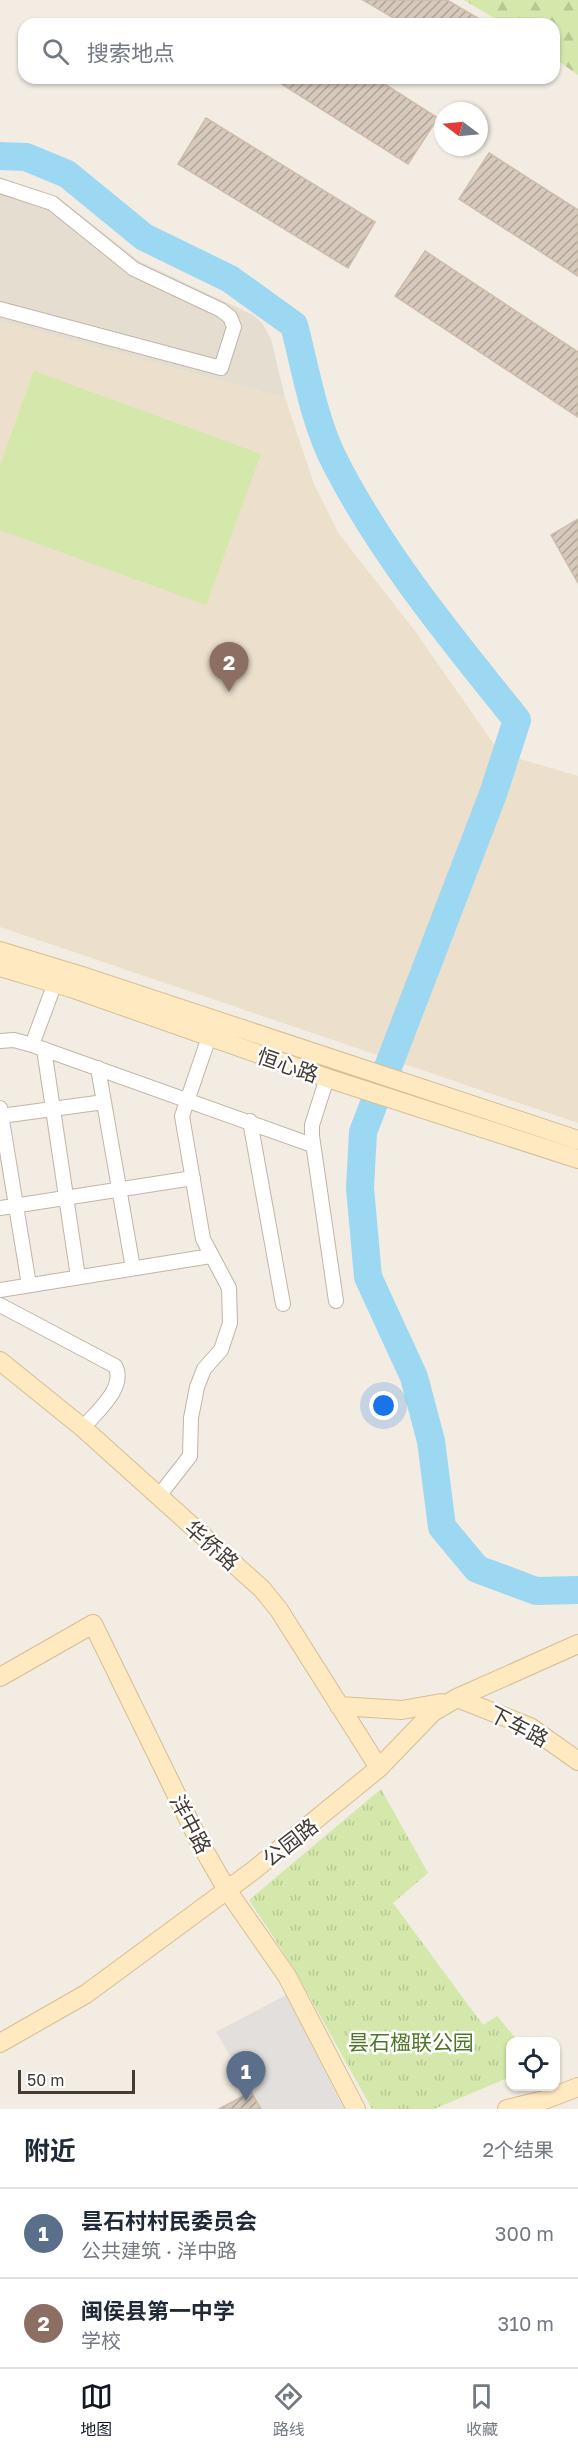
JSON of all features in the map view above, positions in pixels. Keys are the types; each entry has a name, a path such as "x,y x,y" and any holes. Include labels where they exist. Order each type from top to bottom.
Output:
{"street":[{"path":"0,186 52,202 124,262 221,310 230,317 234,327 221,369 0,309"},
{"name":"恒心路","path":"0,951 79,975 366,1071 397,1091 578,1159"},
{"name":"恒心路","path":"0,967 55,983 360,1089 397,1091 578,1140"},
{"path":"55,983 38,1047 53,1109 78,1277"},
{"path":"158,1497 190,1456 190,1418 197,1387 204,1369 221,1350 230,1323 230,1288 203,1239 182,1116 209,1036"},
{"path":"0,1041 14,1040 38,1047 312,1145"},
{"path":"98,1068 133,1268"},
{"path":"327,1078 312,1125 312,1145 336,1301"},
{"path":"29,1285 1,1112 53,1109 104,1102"},
{"path":"250,1121 283,1304"},
{"path":"0,1208 193,1178"},
{"path":"0,1290 211,1256"},
{"path":"0,1305 115,1366 118,1372 118,1384 83,1428"},
{"name":"华侨路","path":"0,1361 83,1428 272,1600 379,1768"},
{"name":"洋中路","path":"0,1677 93,1624 183,1810 228,1890 288,1976 356,2109"},
{"name":"公园路","path":"0,2043 86,1994 286,1846 379,1768 432,1712 457,1698 578,1644"},
{"path":"339,1706 414,1709 457,1698"},
{"name":"下车路","path":"457,1698 530,1727 578,1761"},
{"path":"507,2109 544,2100 578,2087"}],"shaded area":[{"path":"0,177 58,197 139,261 253,315 262,323 271,339 285,398 0,322"},
{"path":"0,322 285,398 314,484 339,534 415,631 500,753 578,776 578,1123 0,927"},
{"path":"286,1995 344,2109 261,2109 216,2032"}],"green space":[{"path":"464,0 578,0 578,75 560,62 560,18 494,18"},
{"path":"34,371 261,454 206,605 0,530 0,465"},
{"name":"昙石楹联公园","path":"381,1789 428,1873 393,1903 483,2025 497,2016 515,2037 506,2037 506,2079 434,2109 372,2109 293,1967 249,1900"}],"building":[{"path":"363,0 447,0 478,18 394,18"},
{"path":"281,84 384,84 434,115 434,124 408,164"},
{"path":"206,118 375,222 348,268 178,164"},
{"path":"489,153 578,210 578,276 459,199"},
{"path":"425,251 578,352 578,417 395,296"},
{"path":"578,519 578,583 551,535"},
{"path":"251,2092 261,2109 219,2109"}],"waterway":[{"path":"0,156 26,157 67,174 144,237 230,279 294,325 322,431 328,448 355,498 397,565 517,720 493,794 363,1132 360,1188 368,1277 414,1377 431,1441 442,1527 477,1569 536,1591 578,1590"}],"place":[{"name":"闽侯县第一中学","path":"229,692"},
{"name":"昙石村村民委员会","path":"246,2101"}]}
